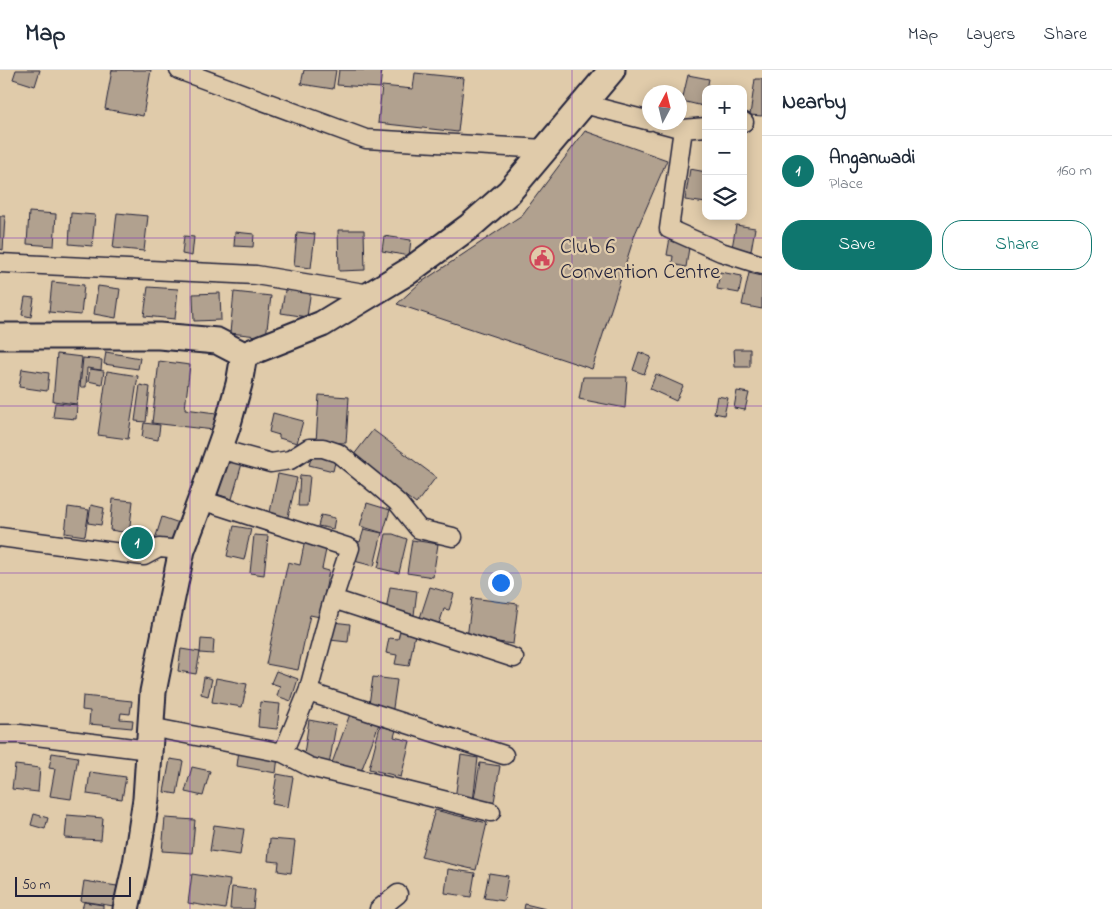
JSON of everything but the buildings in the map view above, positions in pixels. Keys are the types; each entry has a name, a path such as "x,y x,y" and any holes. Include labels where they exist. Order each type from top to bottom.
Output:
{"street":[{"path":"179,70 366,139 545,149"},
{"path":"0,336 159,336 216,341 244,355 322,324 409,271 470,226 508,192 612,70"},
{"path":"584,104 642,119"},
{"path":"687,128 702,127"},
{"path":"683,130 669,229 721,252 762,265"},
{"path":"0,263 256,275 370,294"},
{"path":"126,909 136,864 144,808 153,692 168,612 182,550 219,449 239,384 244,355"},
{"path":"219,449 271,463 290,460 309,448 323,448 338,453 397,502 419,529 453,538"},
{"path":"201,500 350,548 333,599 308,692 283,753"},
{"path":"0,536 144,556 159,548 182,550"},
{"path":"333,599 514,658"},
{"path":"308,692 504,755"},
{"path":"0,734 150,738 283,753 310,767 491,812"},
{"path":"379,909 398,894"}],"place":[{"name":"Club 6 Convention Centre","path":"542,258"},
{"name":"Anganwadi","path":"137,543"}]}
